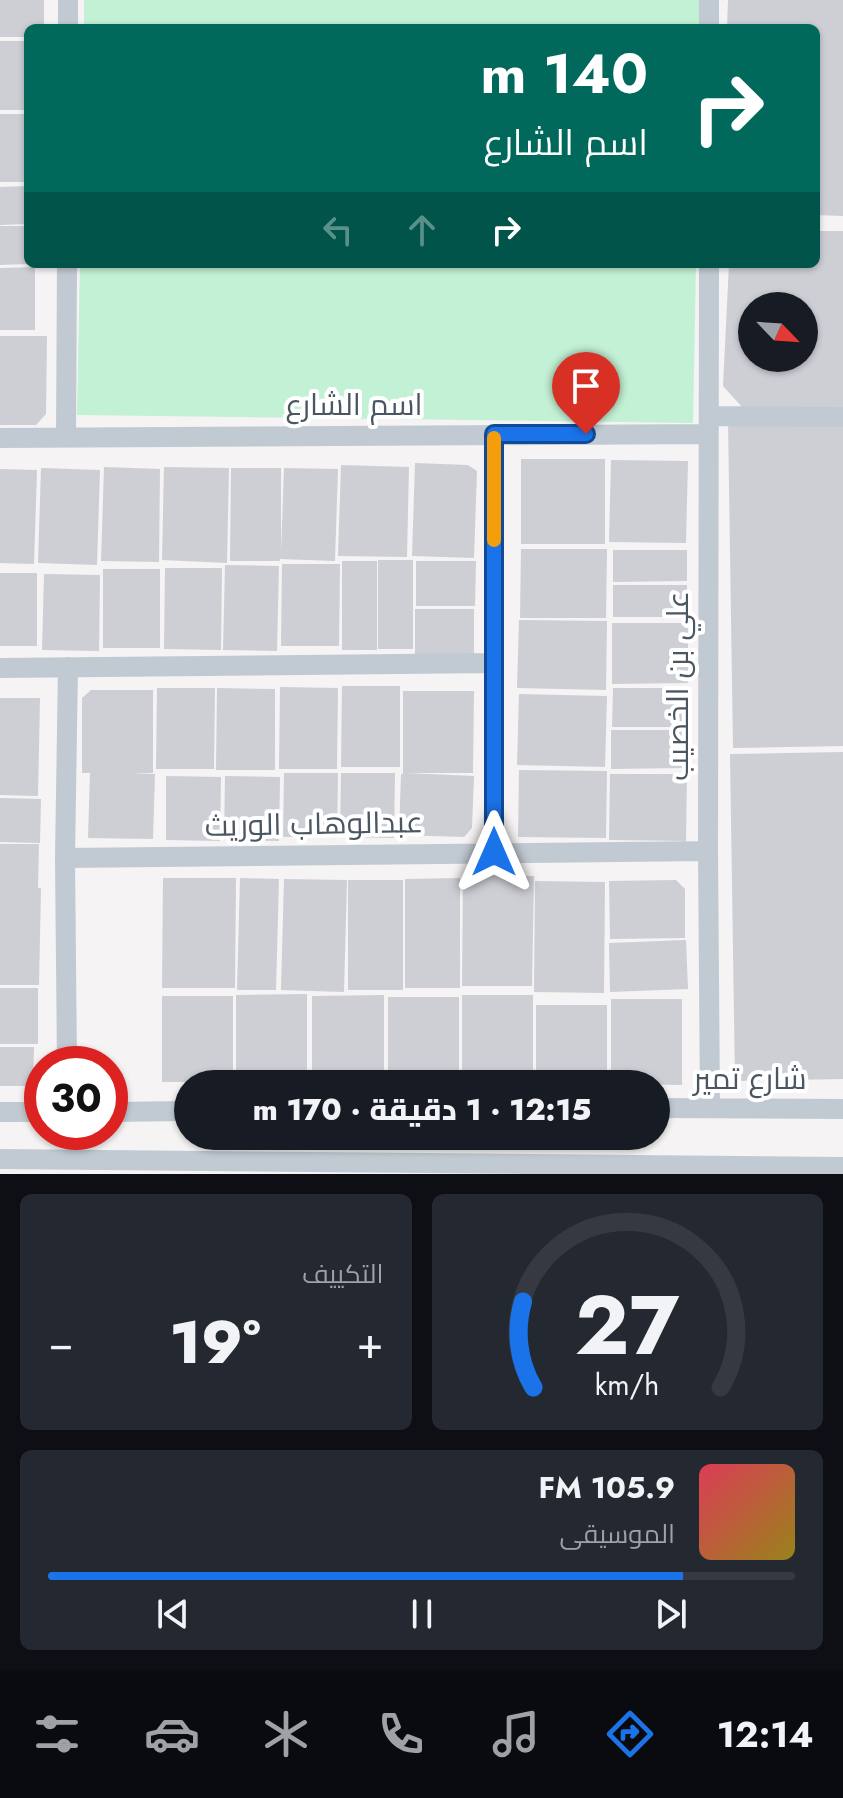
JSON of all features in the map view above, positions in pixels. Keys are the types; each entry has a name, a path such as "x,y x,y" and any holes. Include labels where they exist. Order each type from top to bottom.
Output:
{"street":[{"path":"68,0 68,24"},
{"path":"709,0 709,24"},
{"path":"66,436 67,268"},
{"name":"علي بن الخصيب","path":"709,268 710,1108"},
{"name":"اسم الشارع","path":"0,438 494,434 843,417"},
{"path":"494,434 494,852"},
{"path":"0,668 494,663"},
{"path":"67,1046 65,858 68,667"},
{"name":"عبدالوهاب الوريث","path":"65,858 708,851"},
{"name":"شارع تمير","path":"670,1108 843,1109"},
{"path":"128,1112 174,1111"},
{"path":"0,1112 24,1112"},
{"path":"0,1159 241,1167 843,1167"}],"green space":[{"path":"84,0 700,0 700,24 84,24"},
{"path":"80,268 696,268 693,423 77,415"}],"building":[{"path":"0,0 44,0 44,24 24,24 24,37 0,37"},
{"path":"728,0 843,0 843,216 820,215 820,24 727,24"},
{"path":"0,41 24,41 24,110 0,110"},
{"path":"0,114 24,114 24,182 0,182"},
{"path":"24,186 24,224 0,225 0,187"},
{"path":"0,226 24,226 24,264 0,265"},
{"path":"820,231 843,231 843,411 743,408 723,386 729,268 820,268"},
{"path":"0,268 35,268 35,330 0,330"},
{"path":"0,336 47,336 46,414 36,425 0,425"},
{"path":"843,419 843,746 733,748 728,421"},
{"path":"521,459 605,459 605,544 521,544"},
{"path":"611,460 688,461 686,543 609,542"},
{"path":"415,463 468,465 477,471 474,558 412,556"},
{"path":"341,465 409,467 407,557 338,556"},
{"path":"104,467 160,469 159,562 101,561"},
{"path":"164,467 229,468 227,563 162,560"},
{"path":"41,468 100,470 97,565 38,563"},
{"path":"231,468 281,468 281,553 284,468 338,469 335,561 230,561"},
{"path":"0,469 37,470 34,564 0,563"},
{"path":"521,549 607,549 606,618 520,618"},
{"path":"613,550 687,550 687,581 613,582"},
{"path":"378,560 413,560 413,649 378,649"},
{"path":"342,561 377,561 377,650 342,650"},
{"path":"416,561 476,561 475,606 416,606"},
{"path":"282,564 340,564 339,646 281,646"},
{"path":"225,565 279,566 277,651 223,650"},
{"path":"165,568 222,568 221,650 164,649"},
{"path":"103,569 160,569 160,648 103,648"},
{"path":"0,573 37,573 37,646 0,646"},
{"path":"44,574 100,575 99,651 42,650"},
{"path":"613,585 687,585 687,617 613,617"},
{"path":"415,609 474,609 474,654 415,654"},
{"path":"519,620 607,621 606,690 517,688"},
{"path":"612,623 688,623 688,683 612,684"},
{"path":"342,686 400,686 400,767 341,767"},
{"path":"280,687 338,688 337,769 279,769"},
{"path":"157,688 215,688 214,769 156,769"},
{"path":"217,688 275,689 275,770 216,770"},
{"path":"613,688 684,688 684,727 612,727"},
{"path":"91,690 153,690 153,773 131,774 155,774 153,839 88,838 90,773 82,773 82,698"},
{"path":"403,691 474,691 473,773 406,773 474,776 472,828 464,837 399,835"},
{"path":"519,694 607,696 605,767 517,765"},
{"path":"0,698 40,698 38,796 0,795"},
{"path":"611,730 683,730 682,768 611,769"},
{"path":"843,752 843,1079 735,1081 730,754"},
{"path":"519,770 607,771 606,838 518,837"},
{"path":"284,773 338,773 337,837 283,837"},
{"path":"341,773 395,773 394,838 340,837"},
{"path":"610,774 687,774 686,841 609,840"},
{"path":"166,776 221,777 220,841 166,840"},
{"path":"225,776 280,777 279,841 224,840"},
{"path":"0,798 41,799 40,843 0,842"},
{"path":"0,844 39,844 39,985 0,985"},
{"path":"463,875 534,876 532,986 462,986"},
{"path":"163,878 236,878 235,988 162,988"},
{"path":"240,878 279,879 276,990 237,990"},
{"path":"460,878 460,988 405,988 405,879"},
{"path":"284,879 347,880 344,992 281,990"},
{"path":"348,880 403,880 403,990 348,990"},
{"path":"676,880 685,889 685,938 610,939 609,881"},
{"path":"535,881 605,882 604,993 534,992"},
{"path":"686,940 688,989 610,992 609,943"},
{"path":"0,988 38,988 38,1044 0,1044"},
{"path":"307,994 307,1070 236,1070 236,995"},
{"path":"384,995 384,1070 312,1070 312,996"},
{"path":"462,995 533,995 533,1070 462,1070"},
{"path":"162,996 233,996 233,1070 174,1070 174,1082 162,1082"},
{"path":"388,997 459,997 459,1070 388,1070"},
{"path":"611,999 682,999 682,1085 670,1085 670,1070 611,1070"},
{"path":"536,1005 607,1005 607,1070 536,1070"},
{"path":"0,1047 24,1047 24,1086 0,1086"}],"slow traffic":[{"path":"494,438 494,540"}],"route":[{"path":"494,852 494,434 586,434"}]}
